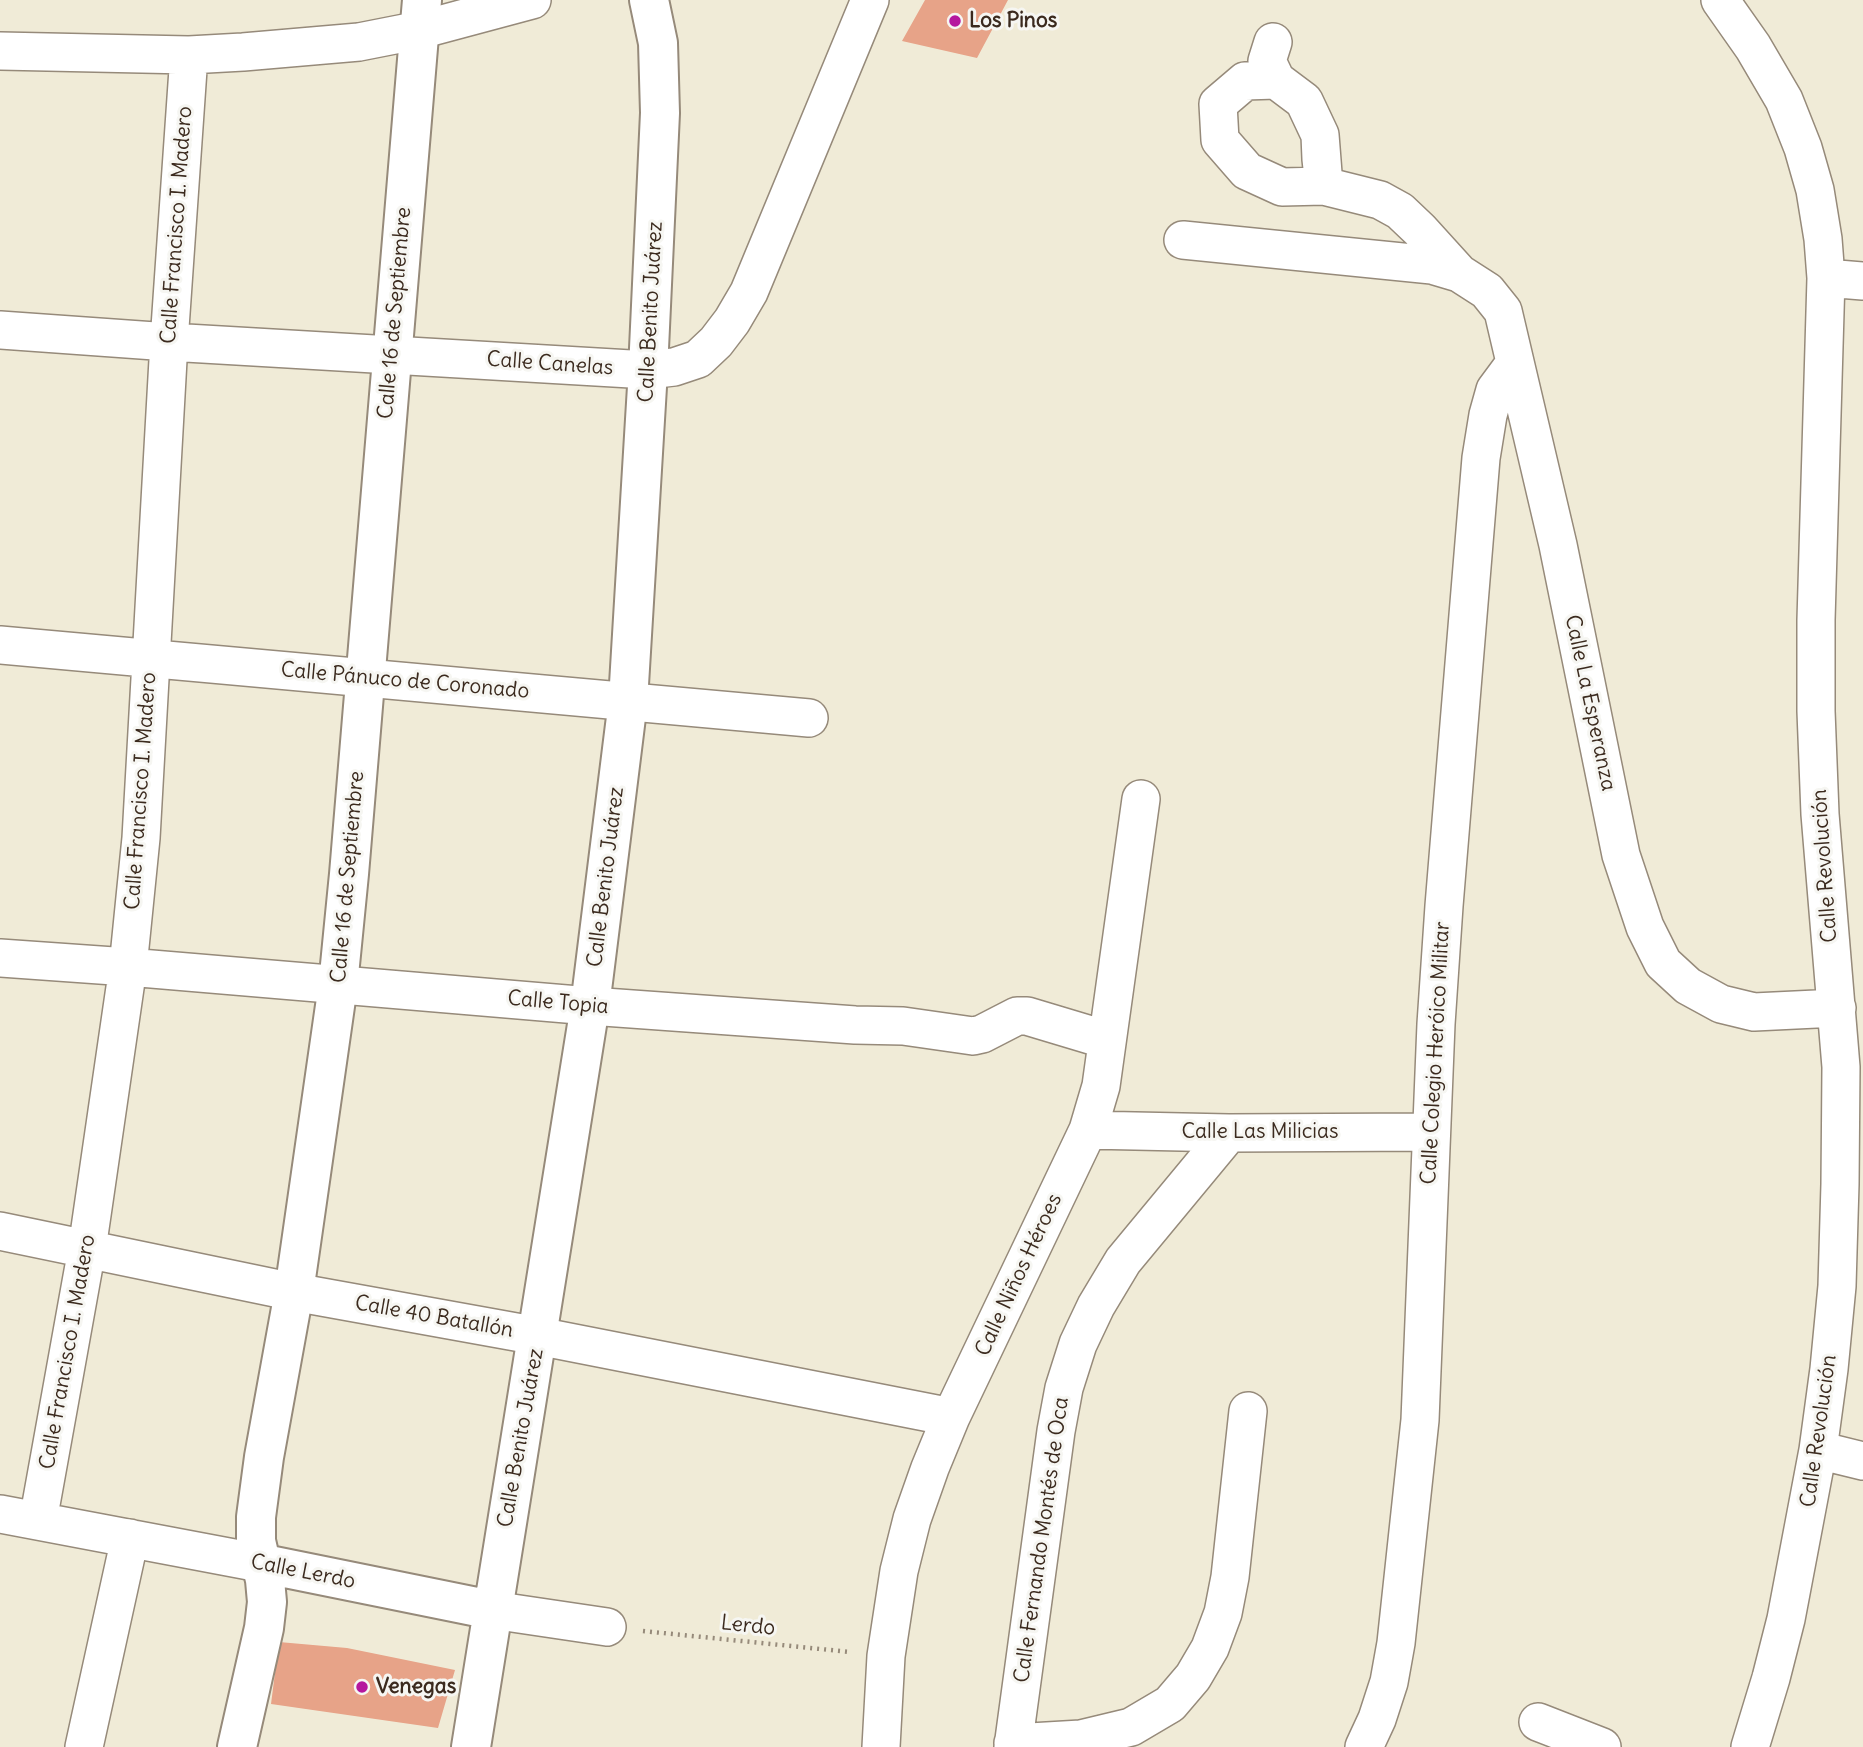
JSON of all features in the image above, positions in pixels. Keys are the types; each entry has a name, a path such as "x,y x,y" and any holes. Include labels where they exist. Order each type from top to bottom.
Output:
{"street":[{"path":"0,51 189,55 359,43 421,15 532,0"},
{"name":"Calle Benito Juárez","path":"471,1747 590,1006 628,701 660,113 658,43 649,0"},
{"name":"Calle Canelas","path":"0,330 648,370 674,367 698,359 732,321 749,292 870,0"},
{"name":"Calle Revolución","path":"1720,0 1753,47 1784,100 1803,148 1815,190 1826,278 1816,710 1827,913 1837,1008 1852,1069 1837,1286 1818,1450 1786,1619 1751,1747"},
{"name":"Calle 16 de Septiembre","path":"237,1747 264,1628 267,1602 256,1541 256,1517 264,1457 294,1292 338,985 421,15"},
{"path":"1273,42 1267,61 1276,80 1304,101 1320,135 1324,186"},
{"name":"Calle Francisco I. Madero","path":"38,1521 87,1249 128,967 141,838 169,342 189,55"},
{"path":"1276,80 1245,81 1218,104 1220,141 1247,171 1282,187 1324,186 1380,200 1400,211 1459,273"},
{"path":"1183,240 1432,265 1459,273"},
{"name":"Calle La Esperanza","path":"1459,273 1487,291 1503,311 1558,545 1621,855 1645,927 1663,963 1688,986 1721,1004 1754,1012 1837,1008"},
{"path":"1826,278 1863,281"},
{"name":"Calle Colegio Heróico Militar","path":"1364,1747 1389,1682 1396,1643 1420,1420 1431,1132 1444,906 1481,458 1495,390 1515,363"},
{"name":"Calle Pánuco de Coronado","path":"0,645 809,718"},
{"name":"Calle Niños Héroes","path":"881,1747 886,1656 899,1571 912,1519 951,1417 1088,1130 1101,1086 1141,799"},
{"name":"Calle Topia","path":"0,958 590,1006 902,1026 973,1036 1017,1016 1027,1016 1107,1040"},
{"name":"Calle Las Milicias","path":"1088,1130 1229,1133 1431,1132"},
{"name":"Calle Fernando Montés de Oca","path":"1013,1745 1056,1432 1064,1388 1078,1345 1096,1306 1123,1261 1229,1133"},
{"name":"Calle 40 Batallón","path":"0,1231 294,1292 538,1336 951,1417"},
{"path":"1013,1745 1081,1739 1131,1727 1170,1704 1193,1677 1210,1648 1223,1613 1230,1577 1248,1411"},
{"path":"1818,1450 1863,1461"},
{"name":"Calle Lerdo","path":"0,1514 492,1610 607,1627"},
{"path":"84,1747 130,1538"},
{"path":"1538,1722 1602,1747"}],"path":[{"name":"Lerdo","path":"607,1627 886,1656"}],"building":[{"name":"Los Pinos","path":"925,0 1008,0 977,58 902,41"},
{"name":"Venegas","path":"279,1642 347,1648 455,1670 438,1728 271,1704"}],"place":[{"name":"Los Pinos","path":"955,21"},
{"name":"Venegas","path":"362,1687"}]}
